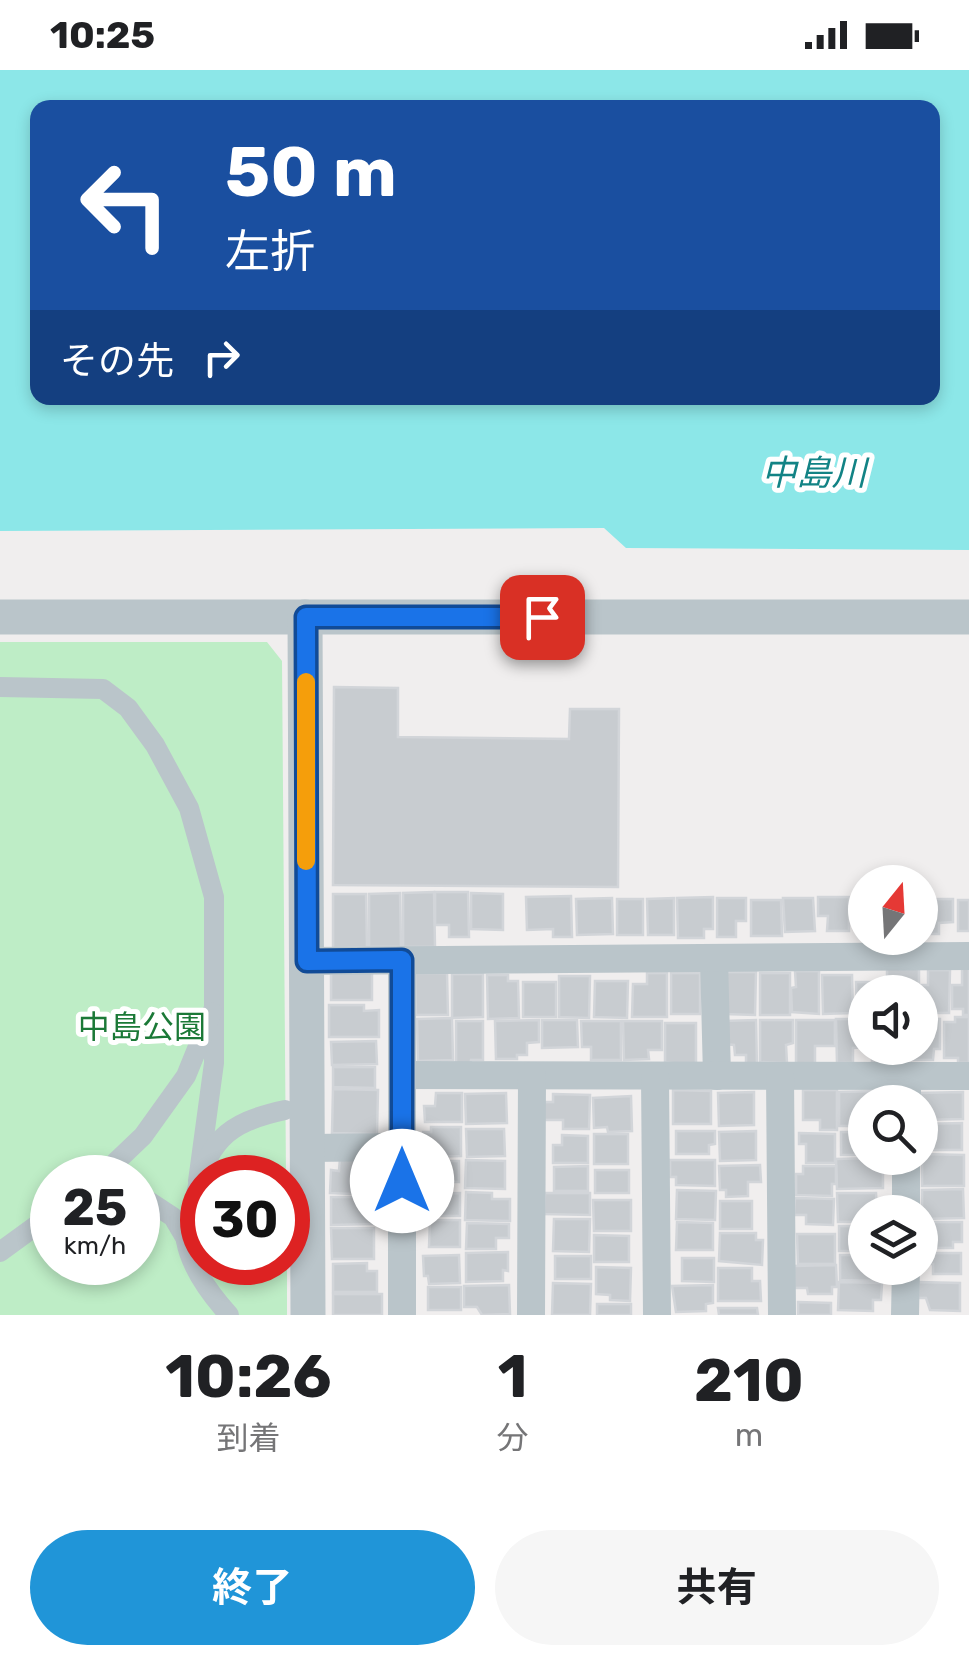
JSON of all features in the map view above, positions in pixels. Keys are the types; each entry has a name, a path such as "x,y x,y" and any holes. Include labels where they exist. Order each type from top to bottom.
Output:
{"street":[{"path":"0,617 969,617"},
{"path":"306,617 308,1315"},
{"path":"0,687 103,689 128,708 155,745 189,808 214,897 214,1063 202,1155"},
{"path":"307,961 969,956"},
{"path":"714,958 716,1076"},
{"path":"402,960 402,1315"},
{"path":"123,1155 143,1136 186,1076 215,1004"},
{"path":"402,1076 780,1076 868,1085"},
{"path":"531,1315 532,1076"},
{"path":"655,1076 657,1315"},
{"path":"780,1076 782,1315"},
{"path":"926,1085 969,1076"},
{"path":"208,1155 222,1138 250,1118 285,1110"},
{"path":"308,1148 402,1147"},
{"path":"160,1209 180,1230"},
{"path":"0,1252 30,1230"},
{"path":"205,1285 216,1315"},
{"path":"906,1285 906,1315"},
{"path":"207,1290 229,1315"}],"green space":[{"name":"中島公園","path":"0,642 267,642 282,661 286,1155 180,1155 180,1285 287,1285 287,1315 0,1315"}],"water":[{"name":"中島川","path":"0,70 969,70 969,550 626,548 604,528 0,531"}],"building":[{"path":"334,687 398,688 398,737 569,739 570,709 619,709 618,887 333,885"},
{"path":"434,892 435,947 403,947 403,893"},
{"path":"435,892 468,892 469,937 449,937 449,925 435,925"},
{"path":"400,893 401,947 369,947 369,894"},
{"path":"471,893 503,894 503,930 471,929"},
{"path":"333,894 366,894 367,947 333,948"},
{"path":"571,896 572,937 553,937 553,929 527,930 526,897"},
{"path":"713,897 713,929 704,929 704,938 678,938 677,898"},
{"path":"818,897 848,897 848,931 827,931 828,916 818,916"},
{"path":"612,898 613,934 577,935 576,899"},
{"path":"674,898 674,935 648,935 647,899"},
{"path":"717,898 746,898 746,921 736,921 736,937 717,937"},
{"path":"783,898 813,898 815,931 785,932"},
{"path":"617,899 643,899 643,935 617,935"},
{"path":"938,899 953,899 953,922 939,923 939,934"},
{"path":"751,900 781,900 782,936 751,936"},
{"path":"958,900 969,900 969,931 958,931"},
{"path":"919,966 919,975 887,975 887,967"},
{"path":"962,968 969,968 969,1015 963,1015 963,1009 952,1009 952,985 962,985"},
{"path":"928,970 950,970 949,1013 938,1013 938,975 928,975"},
{"path":"795,971 819,971 819,1014 792,1012"},
{"path":"331,972 372,972 372,1000 331,1000"},
{"path":"725,972 756,972 755,1015 725,1014"},
{"path":"415,973 447,973 448,1015 416,1015"},
{"path":"647,973 667,973 667,1017 632,1017 633,984 647,984"},
{"path":"671,973 700,973 700,1014 671,1014"},
{"path":"760,973 790,973 790,1015 760,1015"},
{"path":"452,974 483,974 483,1017 452,1018"},
{"path":"487,975 508,975 508,981 518,981 519,1018 488,1019"},
{"path":"822,975 848,975 848,1013 823,1014"},
{"path":"559,976 590,976 589,1018 559,1017"},
{"path":"595,981 628,981 627,1018 594,1017"},
{"path":"523,982 556,982 556,1017 523,1017"},
{"path":"329,1005 364,1005 364,1011 379,1010 379,1037 329,1037"},
{"path":"955,1017 969,1017 969,1063 944,1058 944,1022 955,1022"},
{"path":"452,1018 453,1060 418,1061 417,1019"},
{"path":"836,1019 848,1019 848,1063 837,1063"},
{"path":"539,1020 539,1042 527,1043 527,1055 496,1059 495,1021"},
{"path":"542,1020 577,1020 578,1047 542,1048"},
{"path":"756,1020 757,1067 746,1067 746,1055 735,1055 734,1045 724,1044 724,1021"},
{"path":"760,1020 793,1020 793,1043 786,1045 787,1063 760,1062"},
{"path":"796,1020 835,1020 835,1046 815,1046 815,1068 796,1068"},
{"path":"456,1021 483,1021 483,1060 456,1065"},
{"path":"581,1021 621,1021 621,1060 591,1060 591,1047 582,1047"},
{"path":"623,1021 662,1021 662,1050 648,1050 649,1059 624,1060"},
{"path":"665,1023 696,1023 696,1067 665,1062"},
{"path":"376,1041 377,1064 332,1065 331,1042"},
{"path":"333,1067 375,1067 375,1088 333,1087"},
{"path":"333,1089 378,1090 377,1134 332,1133"},
{"path":"673,1090 711,1091 711,1124 673,1124"},
{"path":"803,1090 837,1090 837,1130 820,1130 820,1120 803,1120"},
{"path":"754,1092 754,1125 719,1126 718,1093"},
{"path":"839,1092 848,1092 848,1126 839,1126"},
{"path":"963,1092 963,1119 938,1120 938,1093"},
{"path":"436,1093 462,1093 462,1122 425,1122 424,1106 435,1106"},
{"path":"506,1093 507,1123 466,1124 465,1094"},
{"path":"553,1094 590,1095 589,1129 563,1129 563,1120 539,1120 539,1102 553,1102"},
{"path":"631,1096 632,1131 594,1128 593,1098"},
{"path":"962,1123 962,1150 938,1150 938,1124"},
{"path":"431,1127 461,1127 461,1156 423,1157 423,1132 431,1132"},
{"path":"466,1129 504,1129 505,1156 467,1157"},
{"path":"676,1131 715,1131 715,1144 709,1145 709,1154 676,1154"},
{"path":"756,1131 756,1160 720,1161 719,1132"},
{"path":"841,1132 848,1132 848,1155 841,1155"},
{"path":"799,1133 835,1134 835,1163 806,1163 806,1144 799,1144"},
{"path":"594,1134 628,1134 628,1164 594,1164"},
{"path":"562,1135 588,1136 588,1163 553,1163 553,1145 562,1145"},
{"path":"938,1154 964,1155 964,1186 922,1186 922,1175 938,1175"},
{"path":"340,1158 378,1159 377,1195 330,1193 331,1170 339,1171"},
{"path":"836,1159 848,1159 848,1175 883,1175 883,1188 837,1189"},
{"path":"466,1160 505,1161 505,1189 465,1188"},
{"path":"670,1160 715,1160 715,1186 676,1185 676,1177 670,1177"},
{"path":"417,1161 459,1161 459,1182 443,1182 443,1189 425,1189 425,1179 417,1179"},
{"path":"760,1165 761,1182 748,1182 748,1196 726,1197 726,1190 720,1190 719,1166"},
{"path":"588,1166 588,1191 554,1191 554,1167"},
{"path":"803,1166 836,1166 832,1196 796,1195 796,1174 803,1174"},
{"path":"595,1170 629,1170 629,1193 595,1193"},
{"path":"963,1189 964,1218 938,1219 938,1195 922,1195 922,1190"},
{"path":"677,1190 716,1191 715,1220 676,1219"},
{"path":"466,1192 492,1193 492,1199 510,1199 510,1221 465,1220"},
{"path":"460,1193 460,1216 431,1216 431,1206 423,1206 423,1194"},
{"path":"545,1193 590,1193 590,1215 544,1214"},
{"path":"837,1193 876,1193 848,1195 848,1222 838,1222"},
{"path":"331,1197 375,1197 376,1224 331,1225"},
{"path":"795,1198 834,1199 833,1225 806,1224 806,1215 794,1215"},
{"path":"593,1200 631,1200 631,1231 594,1231"},
{"path":"720,1201 752,1201 752,1229 720,1229"},
{"path":"554,1219 590,1219 589,1252 553,1251"},
{"path":"430,1220 460,1220 460,1247 429,1247"},
{"path":"677,1222 713,1223 713,1250 676,1250"},
{"path":"938,1222 962,1222 962,1242 953,1242 953,1248 938,1248"},
{"path":"467,1223 509,1224 509,1238 496,1238 496,1249 466,1249"},
{"path":"839,1226 848,1226 848,1251 839,1251"},
{"path":"331,1228 374,1228 374,1259 332,1259"},
{"path":"720,1233 756,1233 756,1240 763,1240 762,1265 719,1261"},
{"path":"797,1234 835,1234 835,1264 798,1264"},
{"path":"594,1235 629,1236 629,1262 594,1262"},
{"path":"508,1252 508,1271 503,1270 503,1281 466,1282 466,1253"},
{"path":"938,1253 961,1253 961,1274 938,1274"},
{"path":"459,1255 460,1283 429,1284 428,1276 424,1276 423,1256"},
{"path":"840,1255 848,1255 848,1280 840,1280"},
{"path":"555,1256 591,1256 591,1279 555,1279"},
{"path":"682,1258 714,1258 714,1282 682,1281"},
{"path":"367,1263 367,1271 377,1271 377,1292 333,1292 333,1264"},
{"path":"836,1265 837,1287 832,1287 832,1294 808,1294 807,1288 794,1288 794,1266"},
{"path":"596,1267 631,1268 630,1301 610,1300 610,1295 596,1294"},
{"path":"718,1268 752,1268 752,1281 760,1281 761,1301 718,1301"},
{"path":"839,1282 882,1285 881,1300 873,1300 873,1311 838,1310"},
{"path":"553,1283 591,1284 590,1315 552,1315"},
{"path":"960,1283 960,1311 930,1310 926,1298 918,1298 918,1285"},
{"path":"509,1285 510,1314 482,1315 477,1307 464,1307 464,1286"},
{"path":"713,1285 713,1303 706,1304 706,1311 676,1312 672,1286"},
{"path":"428,1287 461,1287 461,1310 428,1310"},
{"path":"333,1294 382,1294 382,1315 333,1315"},
{"path":"798,1302 831,1303 831,1315 798,1315"},
{"path":"597,1304 631,1304 631,1315 597,1315"},
{"path":"718,1308 757,1308 758,1315 719,1315"}],"slow traffic":[{"path":"306,682 306,861"}],"route":[{"path":"402,1181 402,960 307,961 306,617 542,617"}]}
